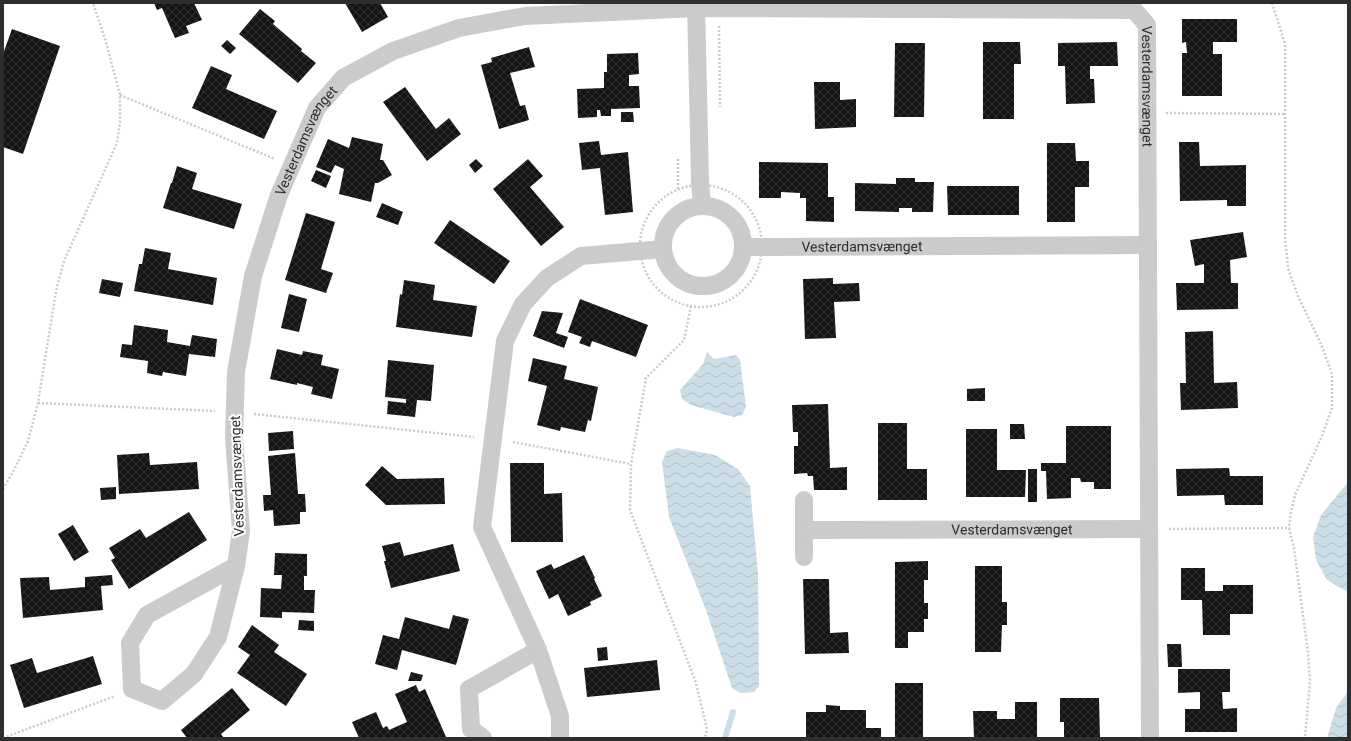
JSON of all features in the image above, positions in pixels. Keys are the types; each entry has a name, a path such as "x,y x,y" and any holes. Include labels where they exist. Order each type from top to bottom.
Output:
{"street":[{"name":"Vesterdamsvænget","path":"132,689 162,701 194,674 218,637 236,566 241,531 234,438 234,412 236,372 253,276 279,195 317,108 343,78 393,51 459,28 525,16 696,6 719,9 1134,10 1147,25 1150,738"},
{"path":"696,6 700,185 702,206"},
{"path":"702,206 718,209 731,218 740,231 743,247 740,264 729,277 713,285 702,286 696,286 680,279 668,266 663,250 664,237 670,225 678,215 690,209 702,206"},
{"name":"Vesterdamsvænget","path":"743,247 1148,245"},
{"path":"560,738 560,716 538,650 482,526 504,342 523,304 547,278 581,256 663,250"},
{"path":"804,500 804,557"},
{"name":"Vesterdamsvænget","path":"804,530 1149,529"},
{"path":"132,689 130,643 147,615 236,566"},
{"path":"483,738 471,729 469,689 538,650"}],"path":[{"path":"3,489 28,441 38,403 56,291 64,261 117,143 120,122 120,96 106,42 93,3"},
{"path":"1272,3 1285,44 1286,237 1288,268 1298,296 1321,344 1332,374 1332,408 1322,436 1295,495 1289,528 1294,548 1308,653 1310,681 1305,738"},
{"path":"719,9 720,110"},
{"path":"120,96 291,166"},
{"path":"1148,113 1285,114"},
{"path":"700,185 721,188 738,197 745,203 756,219 762,237 763,246 757,272 750,284 730,301 704,307 678,303 666,297 656,288 648,277 643,265 640,252 640,239 643,226 649,214 667,195 689,186 700,185"},
{"path":"691,306 684,340 646,378 631,464 630,510 696,683 707,729 705,738"},
{"path":"38,403 234,412 493,439 631,464"},
{"path":"1149,529 1289,528"},
{"path":"3,738 132,689"}],"water":[{"path":"707,352 714,359 736,355 740,360 746,407 742,415 734,417 691,405 682,399 680,390 703,364"},
{"path":"678,448 715,455 738,469 750,486 758,574 759,686 754,692 741,693 732,688 706,610 669,517 662,462 667,451"},
{"path":"1348,482 1348,592 1327,580 1316,560 1313,537 1321,515"},
{"path":"1348,691 1348,738 1327,738 1336,708"}],"building":[{"path":"154,3 194,3 202,20 186,26 189,33 175,38 162,8 157,10"},
{"path":"345,3 380,3 388,17 362,32"},
{"path":"260,9 275,21 273,24 302,49 301,51 316,63 298,83 239,34"},
{"path":"1182,19 1237,19 1237,42 1213,42 1213,54 1222,54 1222,96 1182,96 1182,53 1187,53 1186,42 1182,43"},
{"path":"12,29 60,46 23,154 3,147 3,54"},
{"path":"227,40 236,48 230,54 221,46"},
{"path":"983,42 1020,42 1021,64 1014,64 1014,119 983,119"},
{"path":"1117,42 1118,66 1090,66 1090,79 1094,79 1095,103 1066,104 1065,66 1058,66 1058,43"},
{"path":"895,43 925,43 924,117 894,117"},
{"path":"529,47 535,67 510,73 520,106 525,105 529,120 499,129 481,65 492,62 491,58"},
{"path":"638,53 639,74 629,75 629,86 639,86 640,108 611,109 611,116 601,116 600,110 597,110 597,117 578,118 577,89 604,88 604,72 607,72 607,54"},
{"path":"211,66 232,75 226,89 277,111 264,139 192,108"},
{"path":"814,82 840,82 840,100 856,99 856,127 815,129"},
{"path":"405,87 436,129 449,118 461,134 427,161 383,102"},
{"path":"621,112 633,112 634,122 621,122"},
{"path":"352,137 383,144 380,160 383,160 392,175 378,183 375,183 371,202 339,194 344,169 335,165 331,173 316,167 328,139 349,148"},
{"path":"599,141 601,155 628,152 633,212 605,215 600,168 582,170 579,143"},
{"path":"1179,142 1199,142 1200,166 1246,165 1246,206 1227,206 1227,200 1180,201"},
{"path":"1047,143 1075,143 1076,161 1089,161 1089,187 1075,187 1075,222 1047,222"},
{"path":"476,159 483,166 475,173 469,165"},
{"path":"528,159 543,176 530,187 564,227 541,246 493,189"},
{"path":"759,162 828,163 828,197 834,197 834,222 806,221 806,198 800,198 800,193 781,192 781,198 759,198"},
{"path":"177,166 197,173 192,189 242,204 234,229 163,208"},
{"path":"316,170 331,176 326,188 311,181"},
{"path":"896,178 915,178 915,182 934,182 933,212 912,212 912,208 899,208 899,212 855,211 855,183 896,184"},
{"path":"947,186 1019,186 1019,215 948,215"},
{"path":"382,203 403,212 398,225 376,217"},
{"path":"306,213 335,222 321,269 333,273 326,293 285,280"},
{"path":"450,220 510,261 494,284 434,243"},
{"path":"1243,232 1247,257 1230,260 1231,283 1238,283 1238,309 1177,310 1176,283 1204,283 1204,264 1195,266 1190,240"},
{"path":"145,248 171,253 168,269 217,278 213,305 134,291 139,264 142,264"},
{"path":"833,278 833,284 859,283 860,301 834,302 836,338 805,339 803,279"},
{"path":"102,279 123,283 120,297 99,293"},
{"path":"404,280 435,285 433,300 477,306 472,337 396,327 400,294 402,295"},
{"path":"289,294 307,299 299,332 281,328"},
{"path":"580,299 648,325 636,357 592,341 590,347 579,343 582,337 568,332"},
{"path":"542,311 563,313 556,333 568,337 564,348 533,336"},
{"path":"134,325 168,330 167,342 190,346 192,335 217,339 215,357 189,354 186,376 163,372 162,376 147,373 148,361 120,357 122,344 132,345"},
{"path":"1213,331 1214,383 1237,382 1238,408 1181,410 1180,383 1186,383 1185,332"},
{"path":"277,349 302,355 303,351 323,355 321,365 339,369 332,399 311,394 313,387 270,379"},
{"path":"533,358 567,366 564,379 598,387 591,421 588,420 585,432 561,427 560,431 537,425 547,386 528,381"},
{"path":"388,360 434,365 431,401 417,400 415,417 387,414 388,401 406,403 406,399 385,397"},
{"path":"985,388 985,401 967,401 967,389"},
{"path":"828,404 830,468 847,467 847,490 814,490 813,476 808,476 807,473 794,474 794,446 798,446 798,432 793,432 792,405"},
{"path":"878,423 907,423 907,469 927,469 927,500 878,500"},
{"path":"1010,424 1024,424 1025,439 1010,439"},
{"path":"1066,426 1111,426 1111,489 1094,489 1094,482 1081,482 1080,478 1071,478 1071,498 1047,499 1046,471 1041,471 1041,463 1066,463"},
{"path":"966,429 997,429 997,470 1026,470 1025,497 966,497"},
{"path":"293,431 294,449 269,451 268,433"},
{"path":"149,453 150,465 197,462 199,489 119,494 117,455"},
{"path":"295,453 298,494 305,494 306,512 300,512 300,524 274,526 273,510 264,511 263,495 271,495 268,456"},
{"path":"510,463 544,463 544,494 562,493 563,542 511,542"},
{"path":"382,466 397,479 444,478 445,504 386,505 365,485"},
{"path":"1229,468 1230,476 1263,476 1263,505 1225,505 1224,495 1177,496 1176,469"},
{"path":"1028,469 1037,469 1037,502 1028,502"},
{"path":"116,487 116,499 101,500 100,488"},
{"path":"189,512 207,540 129,589 111,560 115,558 109,548 140,529 146,538"},
{"path":"73,525 89,552 74,561 58,534"},
{"path":"400,542 404,556 453,544 460,571 391,588 382,546"},
{"path":"275,553 307,554 307,576 304,576 304,590 315,590 314,613 282,612 282,618 260,617 261,588 281,589 282,575 274,575"},
{"path":"584,555 602,596 590,602 591,605 568,616 558,594 549,599 536,571 551,564 554,569"},
{"path":"928,561 928,580 924,580 924,603 928,603 928,619 924,619 924,632 908,632 908,648 895,648 895,562"},
{"path":"975,566 1002,566 1002,602 1007,602 1007,625 1002,625 1001,652 975,652"},
{"path":"1181,568 1205,568 1205,591 1223,591 1223,585 1253,585 1253,614 1230,614 1230,635 1203,635 1202,600 1181,600"},
{"path":"112,575 113,585 101,586 103,610 23,618 20,578 49,577 50,590 85,587 85,577"},
{"path":"803,579 829,579 830,633 848,632 849,653 805,654"},
{"path":"453,615 469,619 456,665 402,650 397,670 375,664 383,635 399,639 405,617 449,629"},
{"path":"299,620 314,621 314,631 298,630"},
{"path":"252,625 279,645 274,652 307,674 286,706 237,673 250,655 238,647"},
{"path":"1167,644 1181,644 1182,667 1168,667"},
{"path":"607,647 608,660 598,661 597,648"},
{"path":"93,656 102,684 24,708 10,665 32,658 37,673"},
{"path":"657,660 660,690 587,697 584,668"},
{"path":"1178,669 1230,669 1230,692 1222,692 1223,709 1237,708 1237,732 1185,732 1185,709 1200,709 1200,692 1178,693"},
{"path":"411,672 423,675 421,681 408,681"},
{"path":"895,683 923,683 923,738 895,738"},
{"path":"416,685 419,692 425,689 446,737 359,738 352,722 376,712 383,728 387,726 389,730 407,722 395,694"},
{"path":"232,688 250,710 221,734 224,738 187,738 181,730"},
{"path":"1060,698 1099,698 1100,738 1064,738 1064,722 1060,722"},
{"path":"1015,702 1037,702 1037,738 974,738 973,711 997,711 997,719 1015,719"},
{"path":"826,705 840,706 840,710 866,710 866,728 881,728 881,738 806,738 806,712 826,712"}],"waterway":[{"path":"725,738 733,712"}]}
